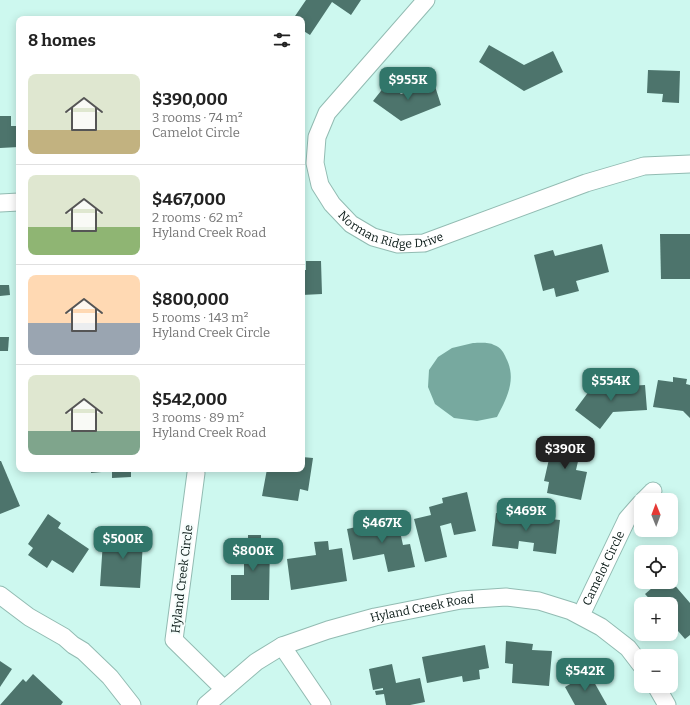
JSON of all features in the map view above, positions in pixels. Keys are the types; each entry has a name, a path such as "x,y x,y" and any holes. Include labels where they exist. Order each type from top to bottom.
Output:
{"street":[{"name":"Norman Ridge Drive","path":"426,0 328,113 317,137 315,163 320,185 332,204 351,224 373,237 398,244 424,243 600,178 644,166 690,164"},
{"path":"0,204 16,202"},
{"name":"Hyland Creek Circle","path":"196,473 174,640 224,688"},
{"name":"Camelot Circle","path":"581,615 626,518 634,511"},
{"path":"0,595 28,617 64,637 83,651 110,676 132,705"},
{"name":"Hyland Creek Road","path":"206,705 256,662 282,646 328,630 375,618 461,600 506,597 539,601 581,615 601,627 628,648 634,655"},
{"path":"282,646 322,705"},
{"path":"660,693 666,705"}],"shaded area":[{"path":"473,343 489,343 499,347 505,356 511,373 511,381 507,396 497,417 477,421 454,418 435,404 428,387 429,370 438,357 452,348"}],"building":[{"path":"306,0 361,0 351,15 332,2 310,35 305,32 305,16 295,16"},
{"path":"489,45 524,65 553,51 563,72 524,91 479,62"},
{"path":"648,70 680,71 679,103 662,102 663,94 647,93"},
{"path":"388,82 401,94 434,83 441,105 401,121 373,101"},
{"path":"0,116 11,116 11,126 16,126 16,147 0,148"},
{"path":"660,234 690,234 690,279 661,279"},
{"path":"602,244 609,272 576,281 579,291 556,297 554,288 543,291 534,255 553,250 555,256"},
{"path":"306,261 321,261 322,294 305,295"},
{"path":"0,285 9,285 10,295 0,296"},
{"path":"0,337 9,337 8,351 0,351"},
{"path":"673,377 687,379 686,384 690,385 690,418 683,411 653,407 658,380 673,382"},
{"path":"598,379 609,387 645,385 647,410 613,412 600,429 575,410"},
{"path":"554,437 582,444 576,470 587,472 581,500 547,493 549,482 544,481"},
{"path":"305,457 313,458 308,491 300,489 298,501 262,496 266,472 305,472"},
{"path":"0,461 20,506 0,514"},
{"path":"112,472 131,472 131,477 112,478"},
{"path":"467,492 476,531 454,535 451,523 440,526 447,557 425,562 414,519 431,515 429,507 443,503 442,498"},
{"path":"496,513 560,520 556,554 533,551 534,543 519,541 518,549 492,546"},
{"path":"48,514 61,523 58,528 89,549 73,573 52,560 47,568 28,555 33,548 28,544"},
{"path":"397,518 403,545 410,544 415,567 388,572 384,554 353,560 347,529"},
{"path":"122,527 144,528 140,588 100,586 103,541 121,543"},
{"path":"248,535 261,535 261,544 270,544 269,600 231,600 231,575 244,575 244,562 239,562 239,545 248,545"},
{"path":"328,541 329,550 342,548 347,581 291,590 287,559 316,555 314,542"},
{"path":"651,589 678,589 690,603 690,635 685,639 678,631 678,597 648,597 645,594"},
{"path":"506,641 533,644 532,650 552,651 549,686 512,683 513,664 505,663"},
{"path":"485,645 489,668 479,670 480,679 463,682 462,676 427,683 422,657"},
{"path":"0,661 12,669 0,687"},
{"path":"392,664 396,683 420,678 425,702 410,705 386,705 384,694 376,695 375,691 383,690 383,688 373,690 369,669"},
{"path":"589,673 607,705 575,705 565,687"},
{"path":"33,674 63,702 61,705 0,705 23,679 26,682"}]}
